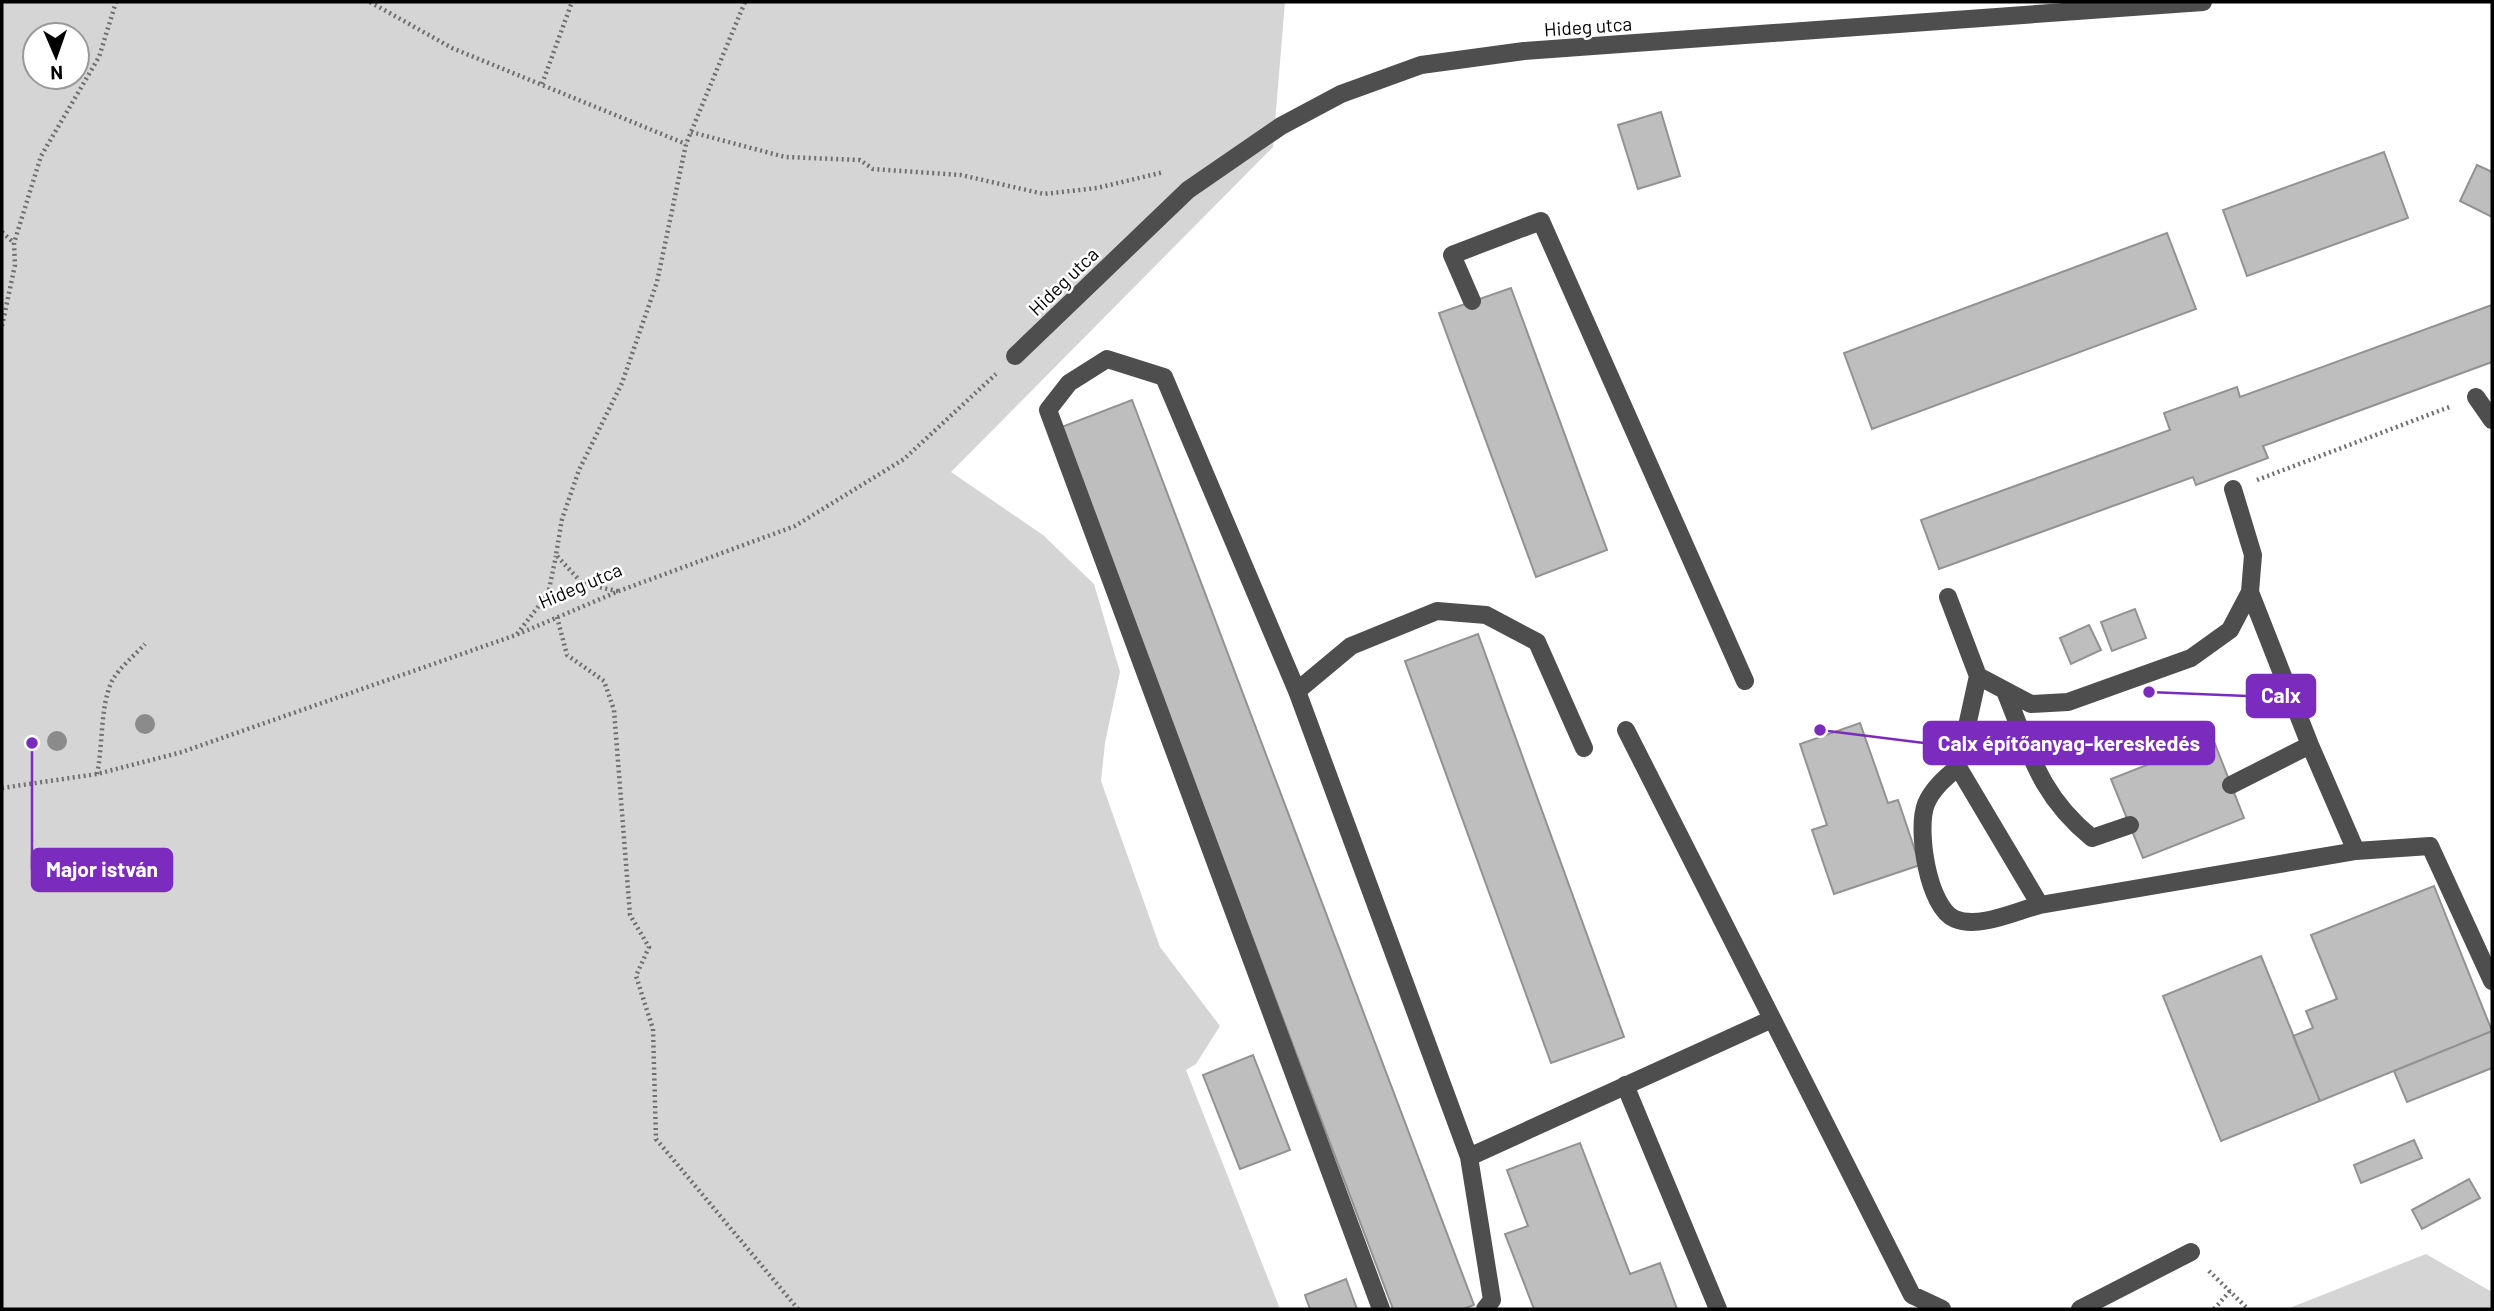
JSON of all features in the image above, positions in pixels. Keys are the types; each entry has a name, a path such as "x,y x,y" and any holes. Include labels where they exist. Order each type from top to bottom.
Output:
{"street":[{"name":"Hideg utca","path":"1015,356 1188,190 1281,126 1341,94 1421,65 1524,51 2203,2"},
{"path":"1472,301 1452,255 1541,221 1745,681"},
{"path":"1381,1309 1048,410 1069,383 1107,359 1164,377 1297,691 1469,1157 1491,1306"},
{"path":"2476,397 2492,420"},
{"path":"1978,676 2031,704 2068,702 2191,658 2230,630 2250,592 2253,555 2233,489"},
{"path":"2250,592 2310,745 2356,851"},
{"path":"1948,597 1978,676 1958,767 1937,788 1923,813 1927,867 1941,909 1953,918 1970,923 2040,905 2356,851 2430,846 2492,981"},
{"path":"1297,691 1351,646 1437,611 1486,615 1537,642 1584,748"},
{"path":"2005,691 2045,788 2066,817 2092,838 2130,825"},
{"path":"1626,730 1912,1295 1942,1309"},
{"path":"2231,785 2310,745"},
{"path":"1958,767 2040,905"},
{"path":"1469,1157 1772,1019"},
{"path":"1625,1085 1718,1309"},
{"path":"2080,1309 2191,1252"}],"path":[{"path":"2,326 15,265 14,243 41,156 99,57 116,2"},
{"path":"370,2 452,48 686,144"},
{"path":"542,84 572,2"},
{"path":"516,635 548,594 562,519 579,470 622,383 657,282 686,144 745,2"},
{"path":"691,132 785,157 860,160 873,169 961,174 1044,194 1097,188 1177,169 1221,167"},
{"path":"2,232 14,243"},
{"name":"Hideg utca","path":"2,788 97,774 183,752 516,635 619,591 795,526 904,459 1015,356"},
{"path":"2233,489 2476,397"},
{"path":"556,555 583,584 619,591"},
{"path":"557,617 567,655 604,681 614,710 630,915 649,947 636,976 653,1029 656,1139 798,1309"},
{"path":"97,774 104,744 102,725 113,681 145,644"},
{"path":"2191,1252 2248,1309"},
{"path":"2214,1309 2230,1291"}],"shaded area":[{"path":"2,2 1285,2 1273,147 951,472 1043,535 1094,584 1120,672 1105,743 1101,781 1160,947 1220,1026 1196,1064 1186,1070 1280,1309 2,1309"},
{"path":"2426,1254 2492,1292 2492,1309 2287,1309"}],"building":[{"path":"1661,112 1680,176 1638,189 1618,125"},
{"path":"2384,152 2408,218 2247,276 2223,210"},
{"path":"2477,165 2492,172 2492,217 2460,201"},
{"path":"2167,233 2196,309 1872,429 1844,353"},
{"path":"1511,288 1607,550 1536,577 1439,313"},
{"path":"2492,305 2492,362 2263,446 2268,458 2196,485 2193,477 1939,569 1921,520 2170,430 2164,413 2237,387 2240,397"},
{"path":"1132,400 1474,1305 1463,1309 1393,1309 1059,428"},
{"path":"2135,609 2146,638 2112,651 2101,622"},
{"path":"2089,625 2101,650 2071,664 2060,638"},
{"path":"1478,634 1624,1037 1551,1063 1405,661"},
{"path":"1860,723 1888,803 1898,800 1920,865 1834,894 1812,830 1827,825 1800,744"},
{"path":"2213,739 2244,818 2143,858 2111,779"},
{"path":"2434,886 2492,1031 2320,1101 2293,1036 2313,1028 2306,1011 2337,999 2311,935"},
{"path":"2261,956 2320,1101 2221,1141 2163,996"},
{"path":"2492,1031 2492,1068 2407,1102 2394,1071"},
{"path":"1253,1055 1290,1150 1240,1169 1203,1075"},
{"path":"2414,1140 2422,1158 2361,1183 2354,1165"},
{"path":"1580,1143 1630,1274 1660,1263 1677,1309 1534,1309 1505,1234 1528,1226 1507,1170"},
{"path":"2469,1179 2480,1198 2422,1229 2412,1210"},
{"path":"1346,1279 1357,1309 1310,1309 1305,1295"}],"place":[{"name":"Calx","path":"2149,692"},
{"name":"Calx építőanyag-kereskedés","path":"1820,730"},
{"name":"Major istván","path":"32,743"}]}
